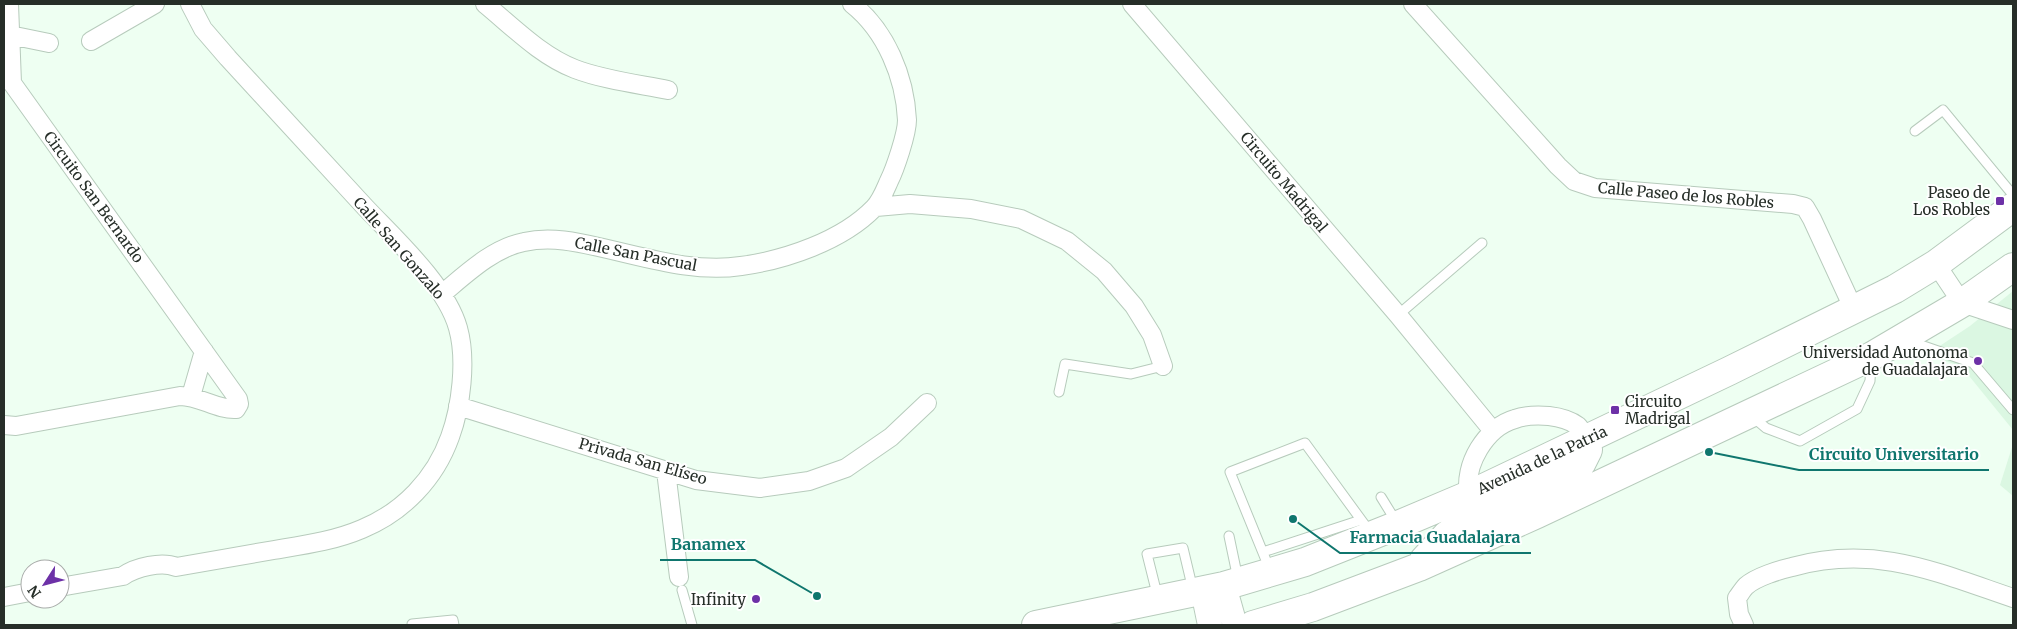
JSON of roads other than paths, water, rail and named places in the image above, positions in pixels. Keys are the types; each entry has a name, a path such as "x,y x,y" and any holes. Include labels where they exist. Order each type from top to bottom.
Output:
{"main road":[{"name":"Avenida de la Patria","path":"1036,625 1215,588 1267,562 1367,528 1398,525 1469,495 1895,289 1936,264 2013,207"},
{"path":"1253,625 1419,567 1537,514 1872,356 1962,303 2013,266"},
{"path":"1419,567 1436,544 1459,526 1581,464 1588,450 1587,438"},
{"path":"1210,625 1215,588"},
{"path":"1215,588 1235,625"},
{"path":"1302,625 1322,608 1360,589"}],"street":[{"name":"Circuito San Bernardo","path":"4,425 16,426 191,396 229,409 236,409 239,404 204,351 12,83 7,32 9,4"},
{"path":"91,42 155,4"},
{"name":"Calle San Gonzalo","path":"70,585 123,576 132,570 169,564 176,567 323,542 347,535 379,521 408,500 428,480 445,449 458,406 462,346 458,328 442,294 405,250 228,58 203,29 190,4"},
{"path":"486,4 541,51 575,69 668,90"},
{"name":"Calle San Pascual","path":"442,294 478,265 500,251 524,242 553,239 574,241 672,263 710,269 741,266 785,257 828,240 861,220 876,206 894,171 907,122 900,74 881,37 852,4"},
{"name":"Circuito Madrigal","path":"1132,4 1398,315 1493,431"},
{"name":"Calle Paseo de los Robles","path":"1413,4 1558,166 1574,181 1595,188 1794,204 1805,207 1854,310"},
{"path":"7,32 49,43"},
{"path":"876,206 910,204 971,209 1021,220 1068,242 1104,271 1134,306 1152,335 1163,366"},
{"path":"1936,264 1962,303 2013,320"},
{"path":"191,396 204,351"},
{"name":"Privada San Elíseo","path":"458,406 696,480 760,488 809,481 846,468 891,436 927,403"},
{"path":"1469,495 1468,477 1479,448 1493,431 1513,419 1537,415 1558,417 1577,426 1587,438"},
{"path":"666,471 681,584"},
{"path":"1744,625 1739,614 1737,598 1747,585 1775,572 1808,562 1843,558 1880,559 1916,565 2013,598"},
{"path":"4,597 20,594"}],"lane":[{"path":"1915,131 1943,110 2013,195"},
{"path":"1398,315 1482,243"},
{"path":"1902,338 1973,363 2013,410"},
{"path":"1749,414 1766,428 1800,441 1857,409 1870,381 1872,356"},
{"path":"1059,392 1065,364 1131,374 1163,366"},
{"path":"1267,562 1230,472 1305,443 1367,528"},
{"path":"1381,497 1398,525"},
{"path":"1215,588 1229,536"},
{"path":"1158,601 1147,554 1183,548 1215,588"},
{"path":"681,584 692,625"},
{"path":"412,624 453,620 454,625"}],"place":[{"name":"Paseo de Los Robles","path":"2000,201"},
{"name":"Universidad Autonoma de Guadalajara","path":"1978,361"},
{"name":"Circuito Madrigal","path":"1615,410"},
{"name":"Circuito Universitario","path":"1709,452"},
{"name":"Farmacia Guadalajara","path":"1293,519"},
{"name":"Banamex","path":"817,596"},
{"name":"Infinity","path":"756,599"}]}
